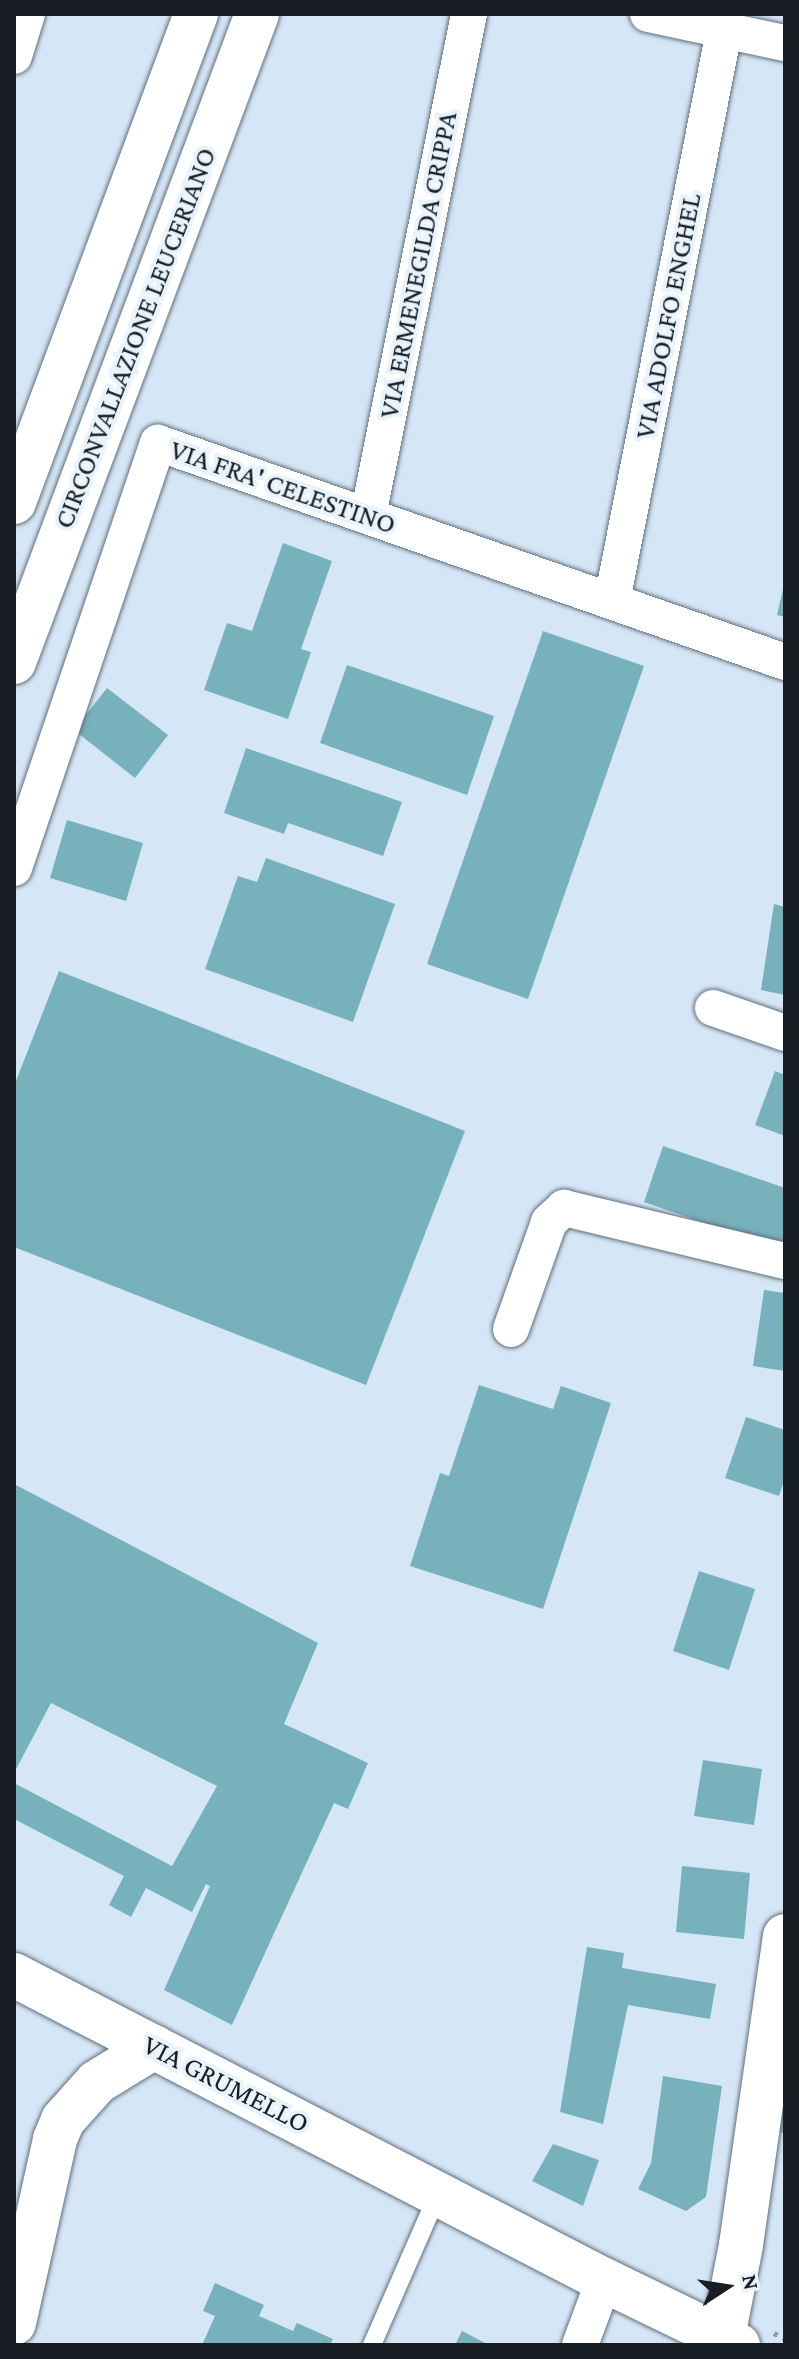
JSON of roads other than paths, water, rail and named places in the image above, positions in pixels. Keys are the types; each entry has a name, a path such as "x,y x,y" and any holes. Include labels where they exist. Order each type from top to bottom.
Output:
{"main road":[{"path":"14,477 164,14"},
{"name":"CIRCONVALLAZIONE LEUCERIANO","path":"14,502 196,14"},
{"name":"CIRCONVALLAZIONE LEUCERIANO","path":"14,662 257,14"},
{"path":"731,2341 741,2245 785,1936"},
{"name":"VIA GRUMELLO","path":"14,1975 604,2280 731,2341"},
{"path":"14,2323 55,2139 63,2120 97,2082 154,2047"}],"street":[{"path":"14,56 27,14"},
{"name":"VIA ERMENEGILDA CRIPPA","path":"368,516 469,14"},
{"path":"648,14 785,43"},
{"name":"VIA ADOLFO ENGHEL","path":"612,601 724,31"},
{"name":"VIA FRA' CELESTINO","path":"14,868 158,443 785,662"},
{"path":"713,1008 785,1033"},
{"path":"511,1329 549,1222 564,1208 785,1261"},
{"path":"580,2345 604,2280"}],"lane":[{"path":"372,2345 438,2194"}]}
